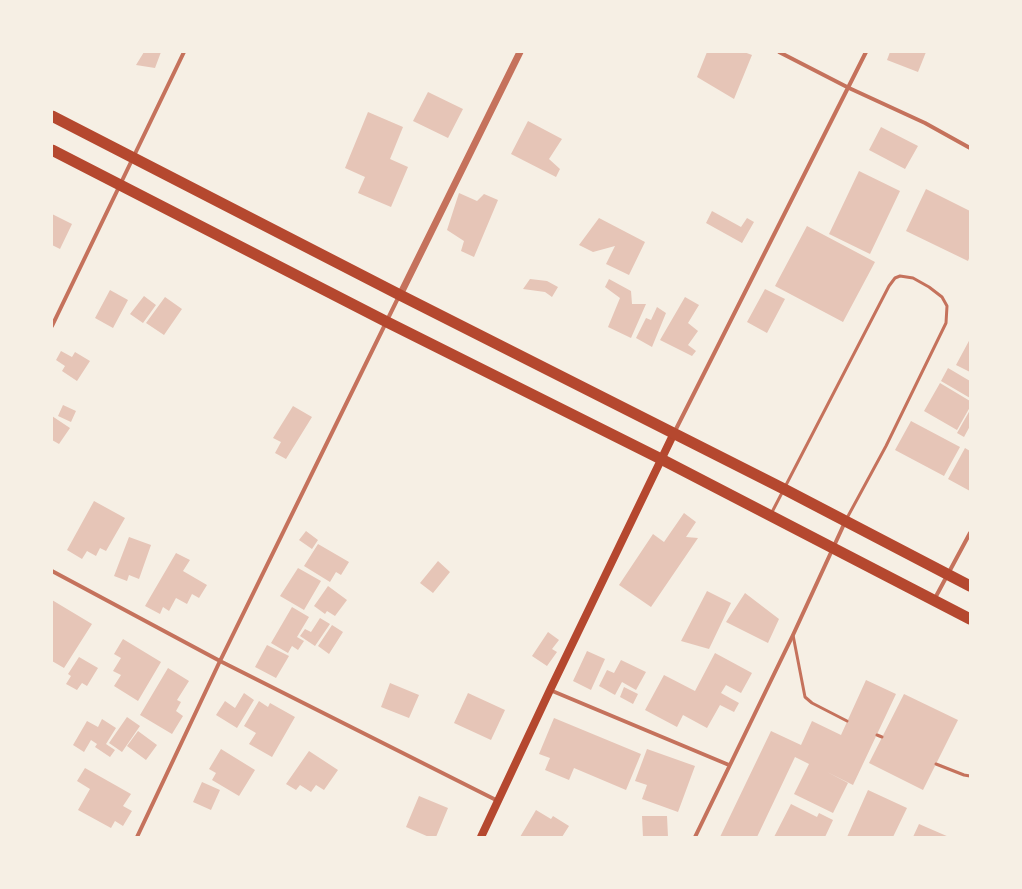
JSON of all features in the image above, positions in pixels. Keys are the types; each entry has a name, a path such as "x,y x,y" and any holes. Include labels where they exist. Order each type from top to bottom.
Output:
{"highway":[{"path":"52,116 400,295 784,489 970,586"},
{"path":"52,150 387,322 661,459 970,619"}],"main road":[{"path":"481,837 674,433"}],"street":[{"path":"52,326 184,52"},
{"path":"136,837 220,661 520,52"},
{"path":"779,52 849,88 925,123 970,148"},
{"path":"674,433 866,52"},
{"path":"695,837 793,635 845,522"},
{"path":"934,600 970,534"},
{"path":"52,571 220,661 498,801"},
{"path":"550,690 729,765"}],"lane":[{"path":"770,515 889,286 895,278 900,276 913,278 929,287 942,297 947,306 946,323 886,446 845,522"},
{"path":"793,635 805,697 812,703 847,721"},
{"path":"877,735 882,737"},
{"path":"936,764 970,776"}],"building":[{"path":"144,52 161,52 155,68 136,65"},
{"path":"707,52 744,52 752,55 734,99 697,77"},
{"path":"890,52 926,52 918,72 887,60"},
{"path":"428,92 463,109 448,138 413,121"},
{"path":"368,112 403,127 390,159 408,167 391,207 358,193 365,177 345,168"},
{"path":"528,121 562,139 549,159 560,169 556,177 511,154"},
{"path":"881,127 918,146 905,169 869,150"},
{"path":"859,171 900,191 870,254 829,234"},
{"path":"926,189 970,211 970,256 968,261 906,231"},
{"path":"459,193 477,201 484,194 498,200 474,257 461,251 464,241 447,230"},
{"path":"712,211 741,227 747,218 754,222 742,243 706,223"},
{"path":"52,214 72,224 60,249 52,245"},
{"path":"599,218 645,242 629,275 606,264 615,246 593,252 579,245"},
{"path":"807,226 875,262 843,322 775,286"},
{"path":"530,279 547,281 558,287 552,297 545,292 523,289"},
{"path":"609,279 631,291 632,304 646,304 631,338 608,327 620,298 605,287"},
{"path":"765,289 785,299 767,333 747,322"},
{"path":"110,290 128,300 113,328 95,318"},
{"path":"144,296 156,305 143,323 130,314"},
{"path":"165,297 182,309 164,335 146,323"},
{"path":"685,297 699,305 688,323 698,331 688,345 696,351 692,356 660,340"},
{"path":"657,307 666,313 652,347 636,338 646,318 651,320"},
{"path":"970,339 970,372 956,365"},
{"path":"61,351 72,357 75,352 90,361 77,381 62,371 65,366 56,360"},
{"path":"948,368 970,381 970,398 941,381"},
{"path":"940,383 970,401 970,407 957,430 924,411"},
{"path":"63,405 76,411 71,422 58,416"},
{"path":"293,406 312,417 286,459 275,453 281,442 273,438"},
{"path":"970,410 970,426 964,437 957,433"},
{"path":"52,416 70,428 59,444 52,440"},
{"path":"911,421 960,447 944,476 895,450"},
{"path":"965,448 970,451 970,491 948,479"},
{"path":"94,501 125,518 106,551 100,548 96,556 87,551 82,559 67,550"},
{"path":"684,513 696,522 686,537 698,538 651,607 619,585 653,534 664,542"},
{"path":"306,531 318,540 312,549 299,540"},
{"path":"129,537 151,545 139,579 129,575 127,581 114,576"},
{"path":"318,544 349,562 341,575 336,572 330,582 304,566"},
{"path":"176,553 190,560 183,571 207,585 199,598 192,594 187,604 176,598 169,611 163,607 160,614 145,606"},
{"path":"438,561 450,572 433,593 420,583"},
{"path":"298,568 321,581 304,610 280,596"},
{"path":"328,586 347,600 335,616 327,611 325,614 314,606"},
{"path":"707,591 731,603 709,649 681,641"},
{"path":"745,593 779,619 768,643 726,622"},
{"path":"52,600 92,624 64,668 52,661"},
{"path":"292,607 309,617 297,637 304,641 298,650 292,646 288,653 271,643"},
{"path":"320,618 330,624 315,646 300,636 305,629 311,632"},
{"path":"332,625 343,632 329,654 318,646"},
{"path":"548,632 559,640 552,649 557,652 547,666 532,656"},
{"path":"123,639 161,662 138,701 114,686 121,675 113,671 121,658 114,654"},
{"path":"267,645 289,656 276,678 255,667"},
{"path":"587,651 605,659 591,690 573,681"},
{"path":"715,653 752,673 741,693 726,685 721,693 739,703 734,712 720,705 707,728 683,715 677,727 645,710 664,675 695,691"},
{"path":"79,657 98,668 87,686 82,683 77,690 66,684 71,676 68,674"},
{"path":"621,660 646,672 636,690 622,682 615,695 599,686 607,670 614,673"},
{"path":"168,668 189,681 177,700 181,702 176,711 183,716 172,734 140,715"},
{"path":"866,680 896,694 853,785 827,772 848,783 833,813 794,794 809,764 795,757 757,837 720,837 771,731 801,745 812,721 841,735"},
{"path":"390,683 419,695 409,718 381,707"},
{"path":"624,687 638,694 633,704 620,697"},
{"path":"244,693 254,700 237,728 216,715 225,701 235,708"},
{"path":"468,693 505,710 491,740 454,723"},
{"path":"904,694 958,720 923,790 869,763"},
{"path":"259,701 268,707 270,703 295,717 272,757 249,744 256,733 244,726"},
{"path":"127,717 140,726 122,752 109,743"},
{"path":"554,718 641,754 626,790 574,768 569,780 545,770 550,758 539,754"},
{"path":"102,719 116,728 106,744 115,750 110,757 95,747 97,744 91,740 84,752 73,745 87,721 98,727"},
{"path":"138,731 157,745 146,760 127,746"},
{"path":"221,749 255,770 239,796 212,780 216,773 209,769"},
{"path":"647,749 695,766 678,812 642,799 647,785 635,781"},
{"path":"309,751 338,770 324,790 316,785 311,792 300,785 296,790 286,784"},
{"path":"85,768 131,794 123,806 132,811 123,826 115,821 111,828 78,810 90,789 77,781"},
{"path":"202,782 220,790 211,810 193,802"},
{"path":"868,790 907,808 893,837 847,837"},
{"path":"419,796 448,808 436,837 429,837 406,827"},
{"path":"791,804 817,817 819,813 833,820 825,837 774,837"},
{"path":"536,810 551,819 553,816 569,826 562,837 520,837"},
{"path":"642,816 667,816 668,837 643,837"},
{"path":"919,824 949,837 913,837"}]}
